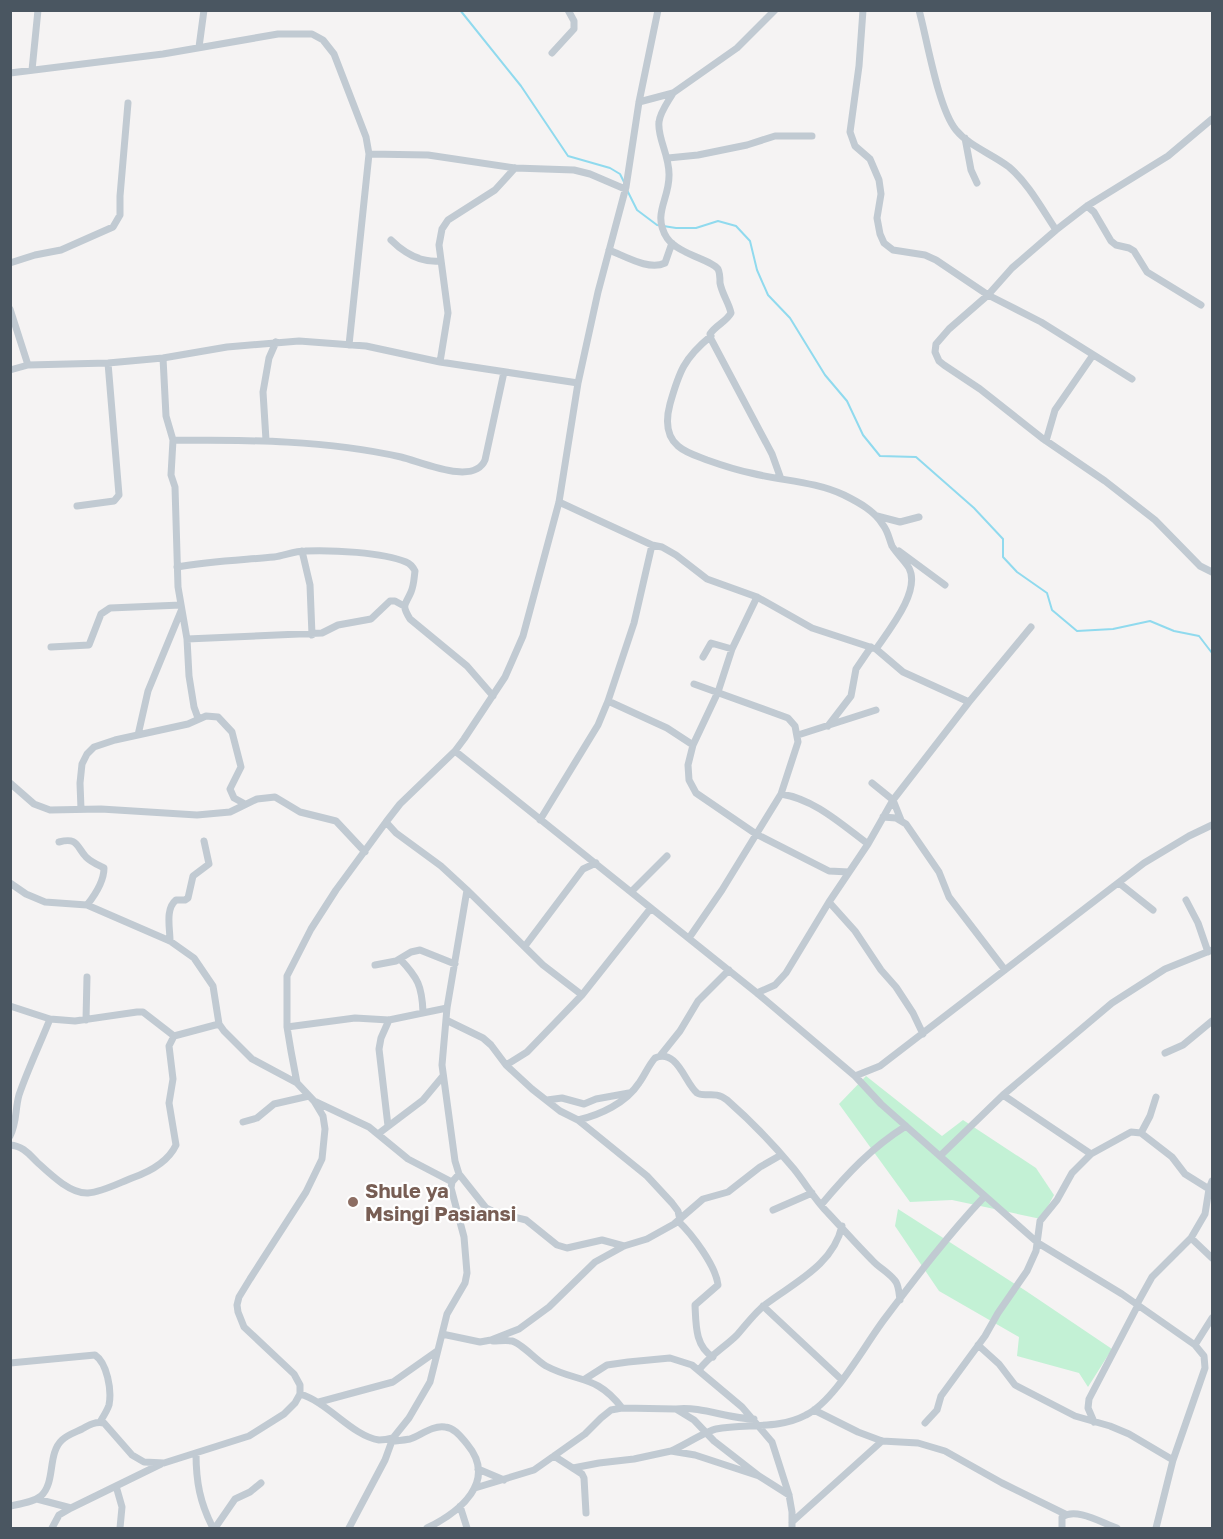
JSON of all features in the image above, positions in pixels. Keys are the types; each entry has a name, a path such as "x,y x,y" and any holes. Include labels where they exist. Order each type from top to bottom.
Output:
{"street":[{"path":"32,70 38,10"},
{"path":"199,47 204,10"},
{"path":"552,53 574,28 574,21 568,10"},
{"path":"297,1083 287,1027 288,976 311,929 336,890 386,822 411,793 455,751 505,677 523,636 559,502 578,383 625,191 639,102 658,10"},
{"path":"639,102 673,93 737,48 761,27 775,10"},
{"path":"863,10 859,66 850,132 855,146 870,159 879,180 877,218 884,243 893,250 925,255 936,260 988,295 1041,322 1132,379"},
{"path":"919,10 947,115 954,128 965,138 1012,169 1056,230"},
{"path":"10,73 163,54 278,34 312,34 323,40 334,54 366,137 369,154 349,345"},
{"path":"673,93 659,123 668,158 669,181 659,218 672,243 700,260 712,264 718,270 731,313 712,331 711,336 698,346 678,373 666,424 673,440 688,453 707,460 844,495 877,516 900,522 919,517"},
{"path":"10,264 35,255 61,250 113,227 117,223 120,215 128,103"},
{"path":"1212,119 1168,156 1087,206 1056,230 1012,268 988,295 949,329 936,344 935,352 939,361 944,365 980,389 1046,441 1106,481 1155,520 1195,562 1212,572"},
{"path":"668,158 698,155 747,145 775,136 812,136"},
{"path":"965,138 971,170 977,183"},
{"path":"369,154 442,157 515,168 574,170 590,174 625,191"},
{"path":"440,362 448,313 441,261 442,229 448,220 495,190 515,168"},
{"path":"1087,206 1094,212 1111,241 1134,251 1147,272 1202,305"},
{"path":"391,240 401,250 417,258 433,262 441,261"},
{"path":"609,250 642,263 659,266 665,263 672,243"},
{"path":"10,309 28,365"},
{"path":"711,336 771,454 781,479"},
{"path":"266,440 262,392 269,358 276,342"},
{"path":"10,370 28,365 108,363 163,358 227,347 276,342 366,346 440,362 578,383"},
{"path":"1046,441 1055,410 1093,355"},
{"path":"163,358 166,416 173,440 171,475 174,487 177,567 191,688 198,718"},
{"path":"77,506 114,501 119,495 108,363"},
{"path":"173,440 266,440 338,447 400,457 449,470 467,472 481,467 486,460 504,372"},
{"path":"559,502 651,545 662,547 707,579 757,597 812,628 874,648 903,672 969,702"},
{"path":"828,726 851,696 856,669 903,608 911,590 912,579 909,569 892,546 877,516"},
{"path":"540,820 593,734 608,701 634,623 651,545"},
{"path":"892,546 945,585"},
{"path":"177,567 205,561 225,562 302,551 337,551 382,556 408,562 416,571 413,586 404,606"},
{"path":"302,551 310,585 312,635"},
{"path":"757,597 732,650 718,692 693,745 688,772 689,780 695,792 756,834 829,871 849,872"},
{"path":"187,639 312,635 338,625 371,619 390,601 396,601 404,606 416,626 467,666 493,696"},
{"path":"51,647 89,645 101,614 110,608 181,607"},
{"path":"138,735 148,691 181,607"},
{"path":"757,993 775,985 786,973 868,844 893,800 1031,627"},
{"path":"703,657 711,642 732,650"},
{"path":"688,938 722,890 781,794 798,742 795,726 788,718 694,684"},
{"path":"608,701 667,729 693,745"},
{"path":"798,735 876,710"},
{"path":"81,809 82,764 94,747 188,724 206,716 218,717 232,732 241,767 230,789 234,798 245,804"},
{"path":"455,751 757,993 855,1076 881,1104 1038,1243 1138,1305 1195,1345 1204,1356 1209,1369 1173,1460 1156,1528"},
{"path":"10,783 25,798 42,809 197,815 230,812 265,797 275,797 300,812 331,819 342,826 365,852"},
{"path":"872,783 893,800 901,820"},
{"path":"781,794 797,796 815,806 868,844"},
{"path":"883,817 901,820 906,824 939,872 949,897 1005,970"},
{"path":"386,822 396,833 441,866 543,965 582,995"},
{"path":"855,1076 880,1066 1167,848 1212,825"},
{"path":"58,842 66,840 74,842 80,846 88,860 104,868 104,875 87,905"},
{"path":"170,941 169,914 172,903 188,898 193,876 209,864 204,841"},
{"path":"632,892 667,856"},
{"path":"525,946 576,876 585,867 596,863"},
{"path":"10,883 26,894 45,902 87,905 170,941 194,958 213,986 219,1023 231,1040 252,1059 297,1083 312,1098 323,1116 325,1129 322,1159 306,1192 245,1288 237,1305 244,1327 294,1374 300,1385 300,1394 295,1403 284,1414 249,1436 164,1463 70,1508 60,1515 52,1528"},
{"path":"1119,883 1153,910"},
{"path":"467,890 447,1008 443,1076 449,1108 454,1161 459,1174 486,1208 526,1220 557,1245 567,1248 602,1240 624,1246"},
{"path":"940,1156 1003,1095 1112,1002 1165,969 1210,951 1186,900"},
{"path":"829,902 855,931 881,970 896,987 913,1013 922,1034"},
{"path":"506,1065 527,1052 582,995 651,908"},
{"path":"375,965 394,962 411,952 420,950 455,964"},
{"path":"400,959 418,981 423,1012"},
{"path":"578,1120 595,1116 631,1093 639,1085 650,1063 660,1056 698,1001 729,970"},
{"path":"86,1020 87,977"},
{"path":"10,1006 50,1019 86,1020 143,1012 174,1036"},
{"path":"287,1027 355,1018 389,1020 447,1008"},
{"path":"10,1136 16,1122 16,1108 20,1094 50,1019"},
{"path":"388,1126 379,1049 389,1020"},
{"path":"446,1020 483,1038 506,1065 532,1089 560,1111 578,1120 647,1176 678,1210 679,1220 703,1251 717,1280 718,1285 714,1290 695,1305 700,1345 704,1352 712,1357"},
{"path":"1165,1053 1183,1046 1212,1021"},
{"path":"10,1145 18,1146 26,1151 48,1171 77,1191 88,1193 137,1176 157,1166 168,1157 176,1145 169,1103 172,1079 169,1046 174,1036 219,1023"},
{"path":"660,1056 668,1058 678,1066 697,1093 702,1095 711,1093 725,1099 781,1155 821,1205 872,1261 896,1282 900,1300"},
{"path":"378,1134 423,1100 443,1076"},
{"path":"547,1100 562,1098 584,1104 631,1093"},
{"path":"1003,1095 1091,1154"},
{"path":"1141,1133 1156,1097"},
{"path":"243,1122 263,1114 274,1104 312,1098 351,1117 378,1134 408,1159 452,1182"},
{"path":"821,1205 846,1176 882,1141 906,1126"},
{"path":"925,1423 937,1410 940,1396 978,1345 1026,1272 1038,1243 1040,1221 1058,1200 1072,1173 1091,1154 1131,1132 1141,1133 1172,1157 1185,1174 1209,1189"},
{"path":"491,1340 519,1329 536,1318 590,1267 624,1246 648,1239 679,1220 703,1199 728,1192 760,1167 781,1155"},
{"path":"349,1528 393,1440 430,1382 441,1334 451,1306 465,1283 467,1273 464,1238 457,1205 452,1195 452,1182 459,1174"},
{"path":"1094,1422 1088,1408 1089,1399 1152,1277 1191,1238 1205,1214 1212,1182"},
{"path":"773,1210 812,1193"},
{"path":"573,1468 672,1451 719,1428 759,1426 804,1416 814,1410 842,1380 900,1300 962,1221 984,1197"},
{"path":"699,1370 737,1335 763,1306 818,1266 833,1251 842,1226"},
{"path":"1191,1238 1212,1258"},
{"path":"763,1306 842,1380"},
{"path":"1195,1345 1212,1318"},
{"path":"441,1334 474,1342 491,1340 515,1342 534,1359 549,1367 585,1379 606,1390 622,1408"},
{"path":"978,1345 999,1364 1015,1385 1075,1416 1129,1434 1173,1460"},
{"path":"319,1402 385,1386 400,1378 436,1351"},
{"path":"10,1363 95,1355 104,1364 109,1405 100,1422 87,1426 62,1440 57,1446 46,1489 37,1499"},
{"path":"585,1379 607,1365 650,1359 676,1360 693,1365 724,1390 754,1419 772,1442 789,1495 792,1525"},
{"path":"300,1394 319,1402 353,1427 381,1440 412,1438 435,1427 445,1426 459,1434 473,1451 477,1460 475,1488 460,1506 438,1523 427,1528"},
{"path":"475,1488 534,1470 585,1434 611,1410 688,1408 740,1419 754,1419"},
{"path":"676,1409 694,1420 705,1433 759,1476 789,1495"},
{"path":"814,1410 882,1441 918,1443 945,1451 1002,1483 1065,1514 1076,1514 1117,1528"},
{"path":"100,1422 109,1428 132,1455 144,1462 164,1463"},
{"path":"792,1525 882,1441"},
{"path":"672,1451 695,1455 759,1476"},
{"path":"196,1453 196,1483 214,1528 235,1499 250,1492 261,1482"},
{"path":"554,1456 584,1478 586,1514"},
{"path":"478,1469 504,1480"},
{"path":"116,1486 122,1507 120,1528"},
{"path":"10,1506 37,1499 70,1508"},
{"path":"460,1506 467,1528"},
{"path":"1062,1528 1060,1521 1065,1514"}],"green space":[{"path":"866,1076 942,1136 963,1120 1036,1168 1054,1195 1041,1219 952,1200 910,1202 839,1104"},
{"path":"898,1209 1112,1349 1088,1387 1079,1373 1017,1356 1019,1337 939,1291 895,1226"}],"waterway":[{"path":"460,10 521,86 568,156 610,168 620,174 624,182"},
{"path":"627,190 637,210 657,225 696,228 718,221 736,226 750,241 757,270 768,295 790,318 825,375 847,401 863,435 880,456 916,457 974,508 1003,539 1003,557 1017,572 1047,593 1052,610 1077,631 1113,629 1150,621 1174,631 1199,636 1212,653"}],"place":[{"name":"Shule ya Msingi Pasiansi","path":"353,1202"}]}
